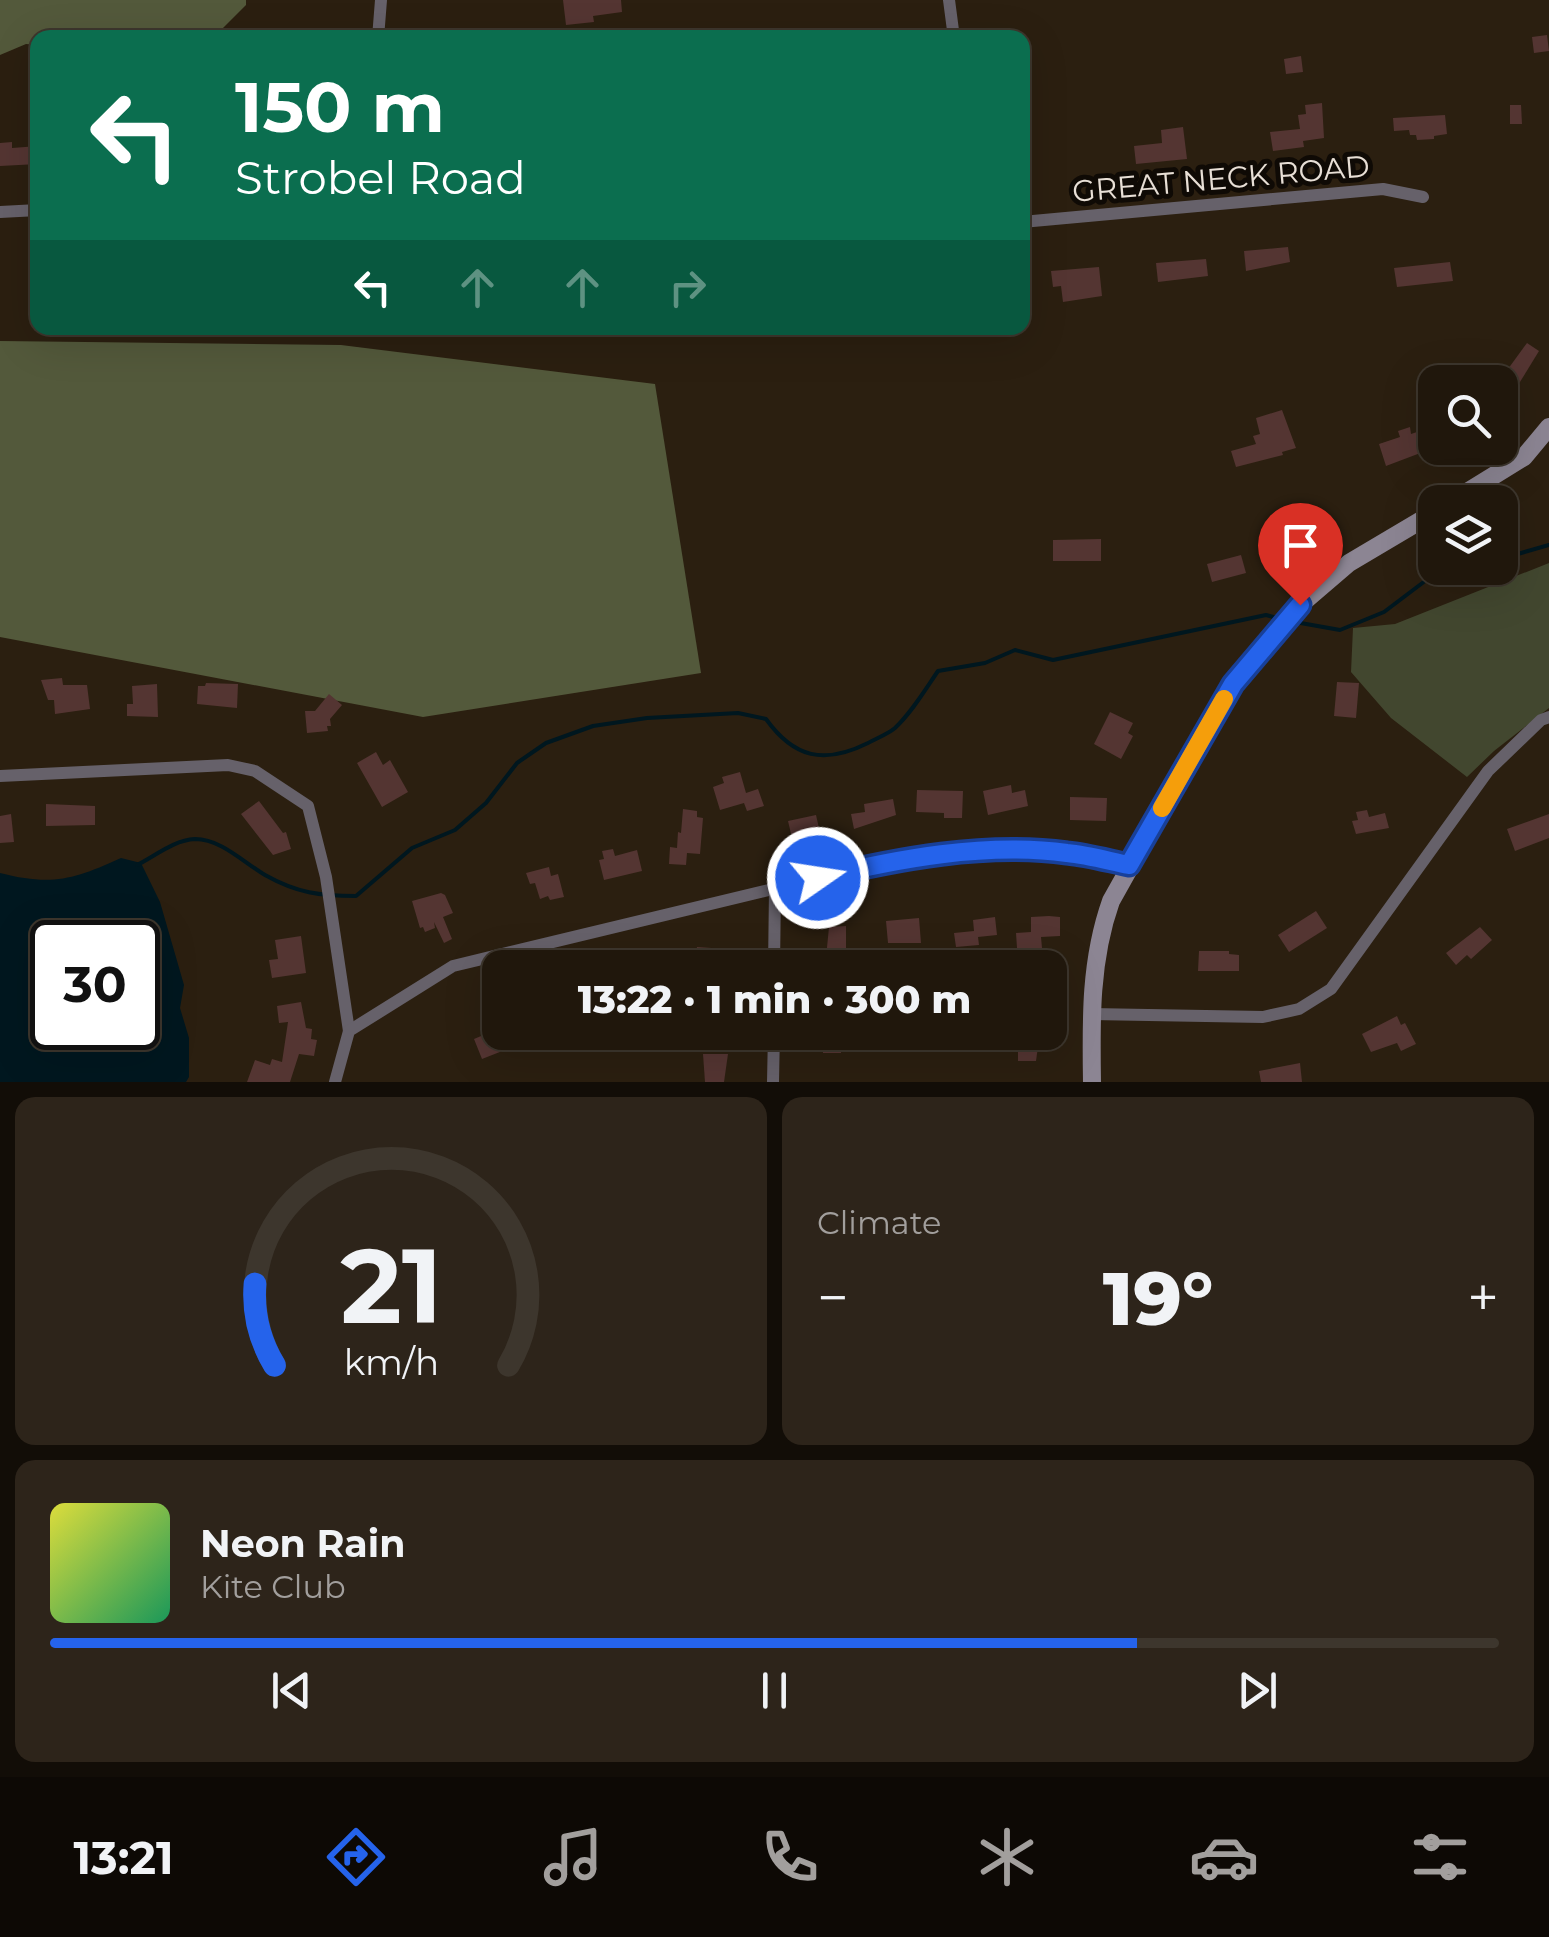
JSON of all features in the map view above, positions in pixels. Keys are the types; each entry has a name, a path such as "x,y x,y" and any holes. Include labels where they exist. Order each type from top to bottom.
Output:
{"street":[{"path":"379,30 381,0"},
{"path":"950,0 953,30"},
{"name":"GREAT NECK ROAD","path":"1030,221 1383,189 1423,197"},
{"path":"0,212 30,210"},
{"path":"1479,485 1524,457 1549,427"},
{"path":"1092,1082 1091,1014 1098,937 1129,865 1233,684 1300,605 1349,563 1418,522"},
{"path":"1091,1014 1262,1017 1299,1008 1331,989 1488,771 1541,720 1549,717"},
{"path":"0,776 228,765 255,772 308,806 326,876 348,1030 336,1082"},
{"path":"348,1030 453,966 889,862 990,852 1066,852 1129,865"},
{"path":"774,888 774,950"},
{"path":"773,1082 774,1050"}],"green space":[{"path":"0,0 246,0 246,5 221,30 30,30 30,44 0,55"},
{"path":"0,341 341,345 655,384 701,673 423,717 0,637"},
{"path":"1549,563 1549,708 1467,777 1391,718 1351,672 1353,628 1395,624 1493,585 1518,585 1518,575"}],"water":[{"path":"121,858 141,863 160,902 184,985 180,1008 189,1038 186,1082 0,1082 0,873 48,880 75,876"}],"building":[{"path":"563,0 621,0 622,12 593,16 594,22 566,25"},
{"path":"1547,35 1549,51 1534,53 1532,37"},
{"path":"1301,56 1303,72 1286,74 1284,59"},
{"path":"1322,103 1324,138 1303,141 1304,147 1273,151 1270,132 1300,129 1298,115 1306,114 1305,105"},
{"path":"1510,105 1521,105 1522,124 1510,124"},
{"path":"1445,115 1447,134 1434,139 1417,140 1409,130 1394,131 1393,118"},
{"path":"1183,127 1187,159 1136,164 1134,146 1162,143 1161,130"},
{"path":"12,142 12,148 30,147 30,164 0,166 0,143"},
{"path":"1288,247 1290,262 1246,271 1244,251"},
{"path":"1206,259 1208,276 1158,282 1156,263"},
{"path":"1450,262 1453,281 1397,287 1394,268"},
{"path":"1099,267 1102,296 1063,302 1061,286 1053,287 1051,271"},
{"path":"1527,343 1539,351 1518,385 1518,365 1511,365"},
{"path":"1282,410 1296,448 1236,467 1231,451 1256,444 1253,436 1260,434 1256,418"},
{"path":"1410,427 1411,434 1417,432 1418,454 1386,466 1379,444 1400,437 1398,431"},
{"path":"1101,539 1101,561 1053,561 1053,540"},
{"path":"1241,555 1246,573 1212,582 1207,564"},
{"path":"62,678 63,685 87,685 90,709 55,714 54,700 48,700 41,680"},
{"path":"1337,682 1359,683 1356,718 1334,716"},
{"path":"157,684 158,717 127,716 127,704 133,704 132,686"},
{"path":"238,684 237,708 197,704 198,686"},
{"path":"329,694 342,705 330,719 331,726 327,726 328,731 307,733 305,711 315,711"},
{"path":"1110,712 1133,723 1128,733 1133,736 1121,759 1094,744"},
{"path":"376,752 383,765 390,760 408,792 382,807 357,763"},
{"path":"740,772 746,793 758,789 764,806 747,811 744,803 720,810 713,787 724,783 722,777"},
{"path":"1011,785 1012,793 1025,790 1028,806 988,815 983,791"},
{"path":"917,790 963,791 962,818 916,812"},
{"path":"1070,797 1107,798 1106,821 1070,820"},
{"path":"893,799 896,815 854,829 851,814 865,812 864,804"},
{"path":"259,801 286,832 291,849 273,855 241,814"},
{"path":"46,804 95,806 95,825 46,826"},
{"path":"683,809 697,811 697,817 703,818 700,854 687,853 686,865 669,864 670,847 677,848 678,832 681,833"},
{"path":"1367,810 1369,817 1385,813 1389,828 1356,834 1352,821 1358,820 1356,812"},
{"path":"11,814 14,842 0,843 0,816"},
{"path":"1549,814 1549,838 1515,851 1507,829"},
{"path":"816,815 821,837 792,838 788,821"},
{"path":"613,849 615,856 637,850 642,871 604,880 599,860 604,859 602,851"},
{"path":"549,867 551,876 558,874 564,897 540,899 535,883 530,884 526,873"},
{"path":"441,893 453,913 443,917 452,939 444,943 434,922 435,928 425,932 420,928 412,901"},
{"path":"1316,911 1327,928 1289,952 1278,935"},
{"path":"995,917 997,935 978,937 979,945 956,947 954,933 974,931 973,920"},
{"path":"1031,917 1060,917 1060,936 1041,937 1042,948 1017,948 1016,933 1031,932"},
{"path":"919,918 921,943 888,943 886,921"},
{"path":"846,926 846,950 827,950 829,927"},
{"path":"1480,927 1492,940 1471,959 1467,955 1456,965 1446,953"},
{"path":"301,936 306,973 272,978 269,960 278,959 275,940"},
{"path":"697,947 741,950 697,950"},
{"path":"1199,951 1239,955 1239,971 1198,971"},
{"path":"301,1002 306,1028 312,1029 311,1039 317,1040 314,1056 299,1054 290,1082 247,1082 255,1060 270,1065 272,1059 282,1062 288,1022 279,1023 277,1006"},
{"path":"1397,1016 1416,1044 1401,1051 1397,1043 1371,1052 1362,1034"},
{"path":"482,1036 482,1050 505,1050 482,1059 474,1039"},
{"path":"1018,1050 1038,1050 1036,1061 1018,1061"},
{"path":"703,1054 728,1054 724,1082 705,1082"},
{"path":"1300,1063 1302,1082 1261,1082 1259,1071"}],"waterway":[{"path":"1518,554 1549,545"},
{"path":"1295,622 1340,630 1384,612 1420,585"},
{"path":"137,865 180,842 205,840 298,890 356,896 412,848 455,830 486,803 517,763 546,743 593,726 647,718 738,713 766,719 799,750 837,754 895,728 938,671 985,663 1015,650 1053,660 1266,615 1281,619"}],"slow traffic":[{"path":"1162,808 1224,699"}],"route":[{"path":"818,878 889,862 990,852 1066,852 1129,865 1233,684 1300,605"}]}
